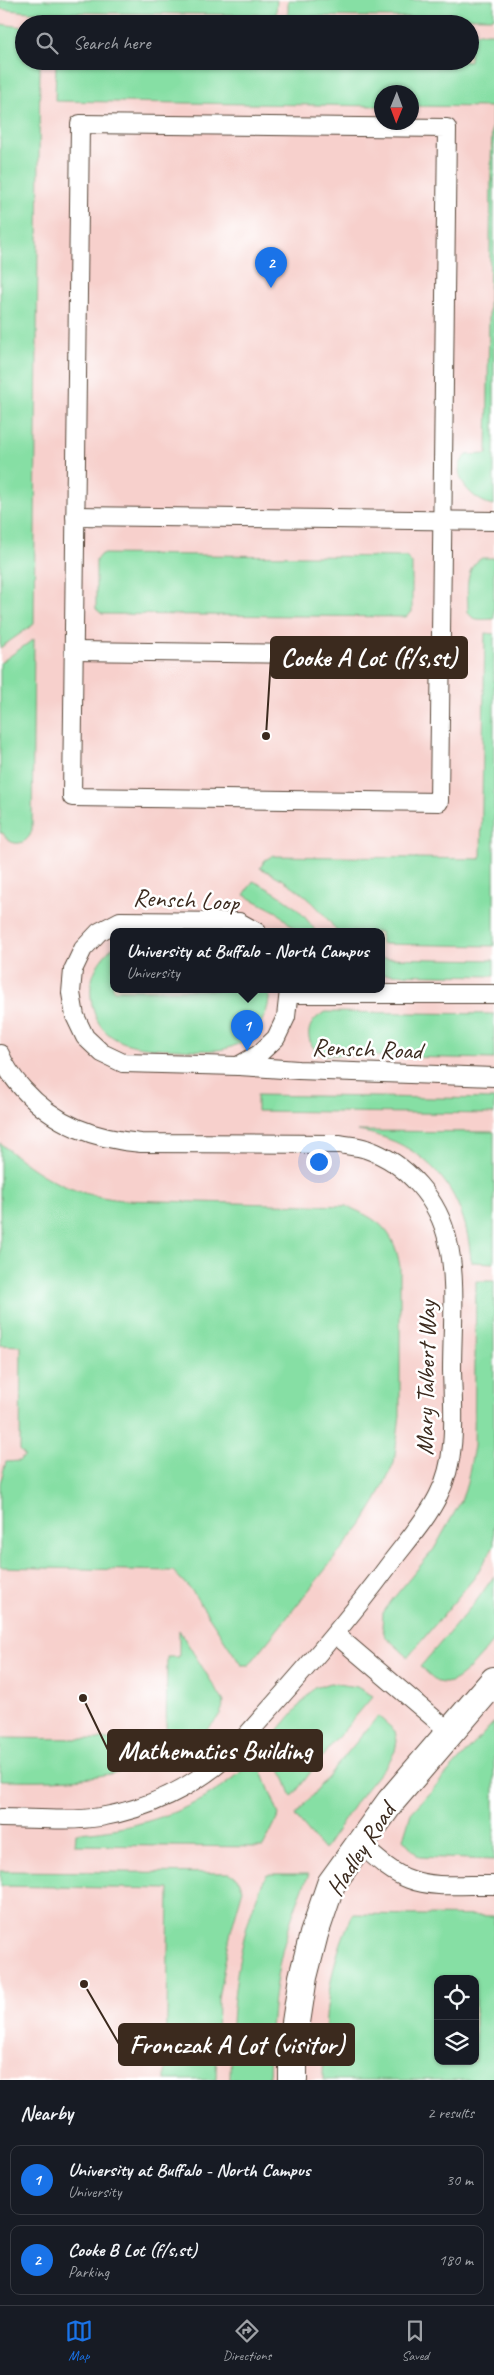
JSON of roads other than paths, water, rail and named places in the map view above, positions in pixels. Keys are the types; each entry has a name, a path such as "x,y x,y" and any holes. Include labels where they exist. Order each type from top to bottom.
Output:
{"street":[{"name":"Hadley Road","path":"293,2080 293,2042 298,2008 314,1934 331,1884 391,1801 494,1681"}],"lane":[{"path":"80,124 447,128 439,802 72,797 75,516 80,124"},
{"path":"75,516 494,522"},
{"path":"74,651 440,656"},
{"name":"Rensch Loop","path":"238,1066 123,1064 102,1053 85,1036 74,1016 70,993 73,970 83,949 99,932 120,920 239,922 250,928"},
{"path":"238,1066 259,1054 276,1038 286,1017 289,993"},
{"name":"Rensch Road","path":"385,993 494,994"},
{"name":"Mary Talbert Way","path":"0,1054 14,1079 30,1098 56,1118 93,1135 117,1141 142,1143 340,1144 366,1149 403,1170 432,1202 444,1228 451,1261 453,1416 448,1474 438,1498 365,1599 229,1755 208,1774 187,1786 132,1810 99,1817 67,1819 0,1818"},
{"name":"Rensch Road","path":"238,1066 298,1070 494,1076"},
{"path":"335,1634 450,1732"},
{"path":"359,1843 390,1869 408,1879 426,1884 494,1885"}],"place":[{"name":"Cooke B Lot (f/s,st)","path":"271,288"},
{"name":"Cooke A Lot (f/s,st)","path":"266,736"},
{"name":"University at Buffalo - North Campus","path":"247,1051"},
{"name":"Mathematics Building","path":"83,1698"},
{"name":"Fronczak A Lot (visitor)","path":"84,1984"}]}
